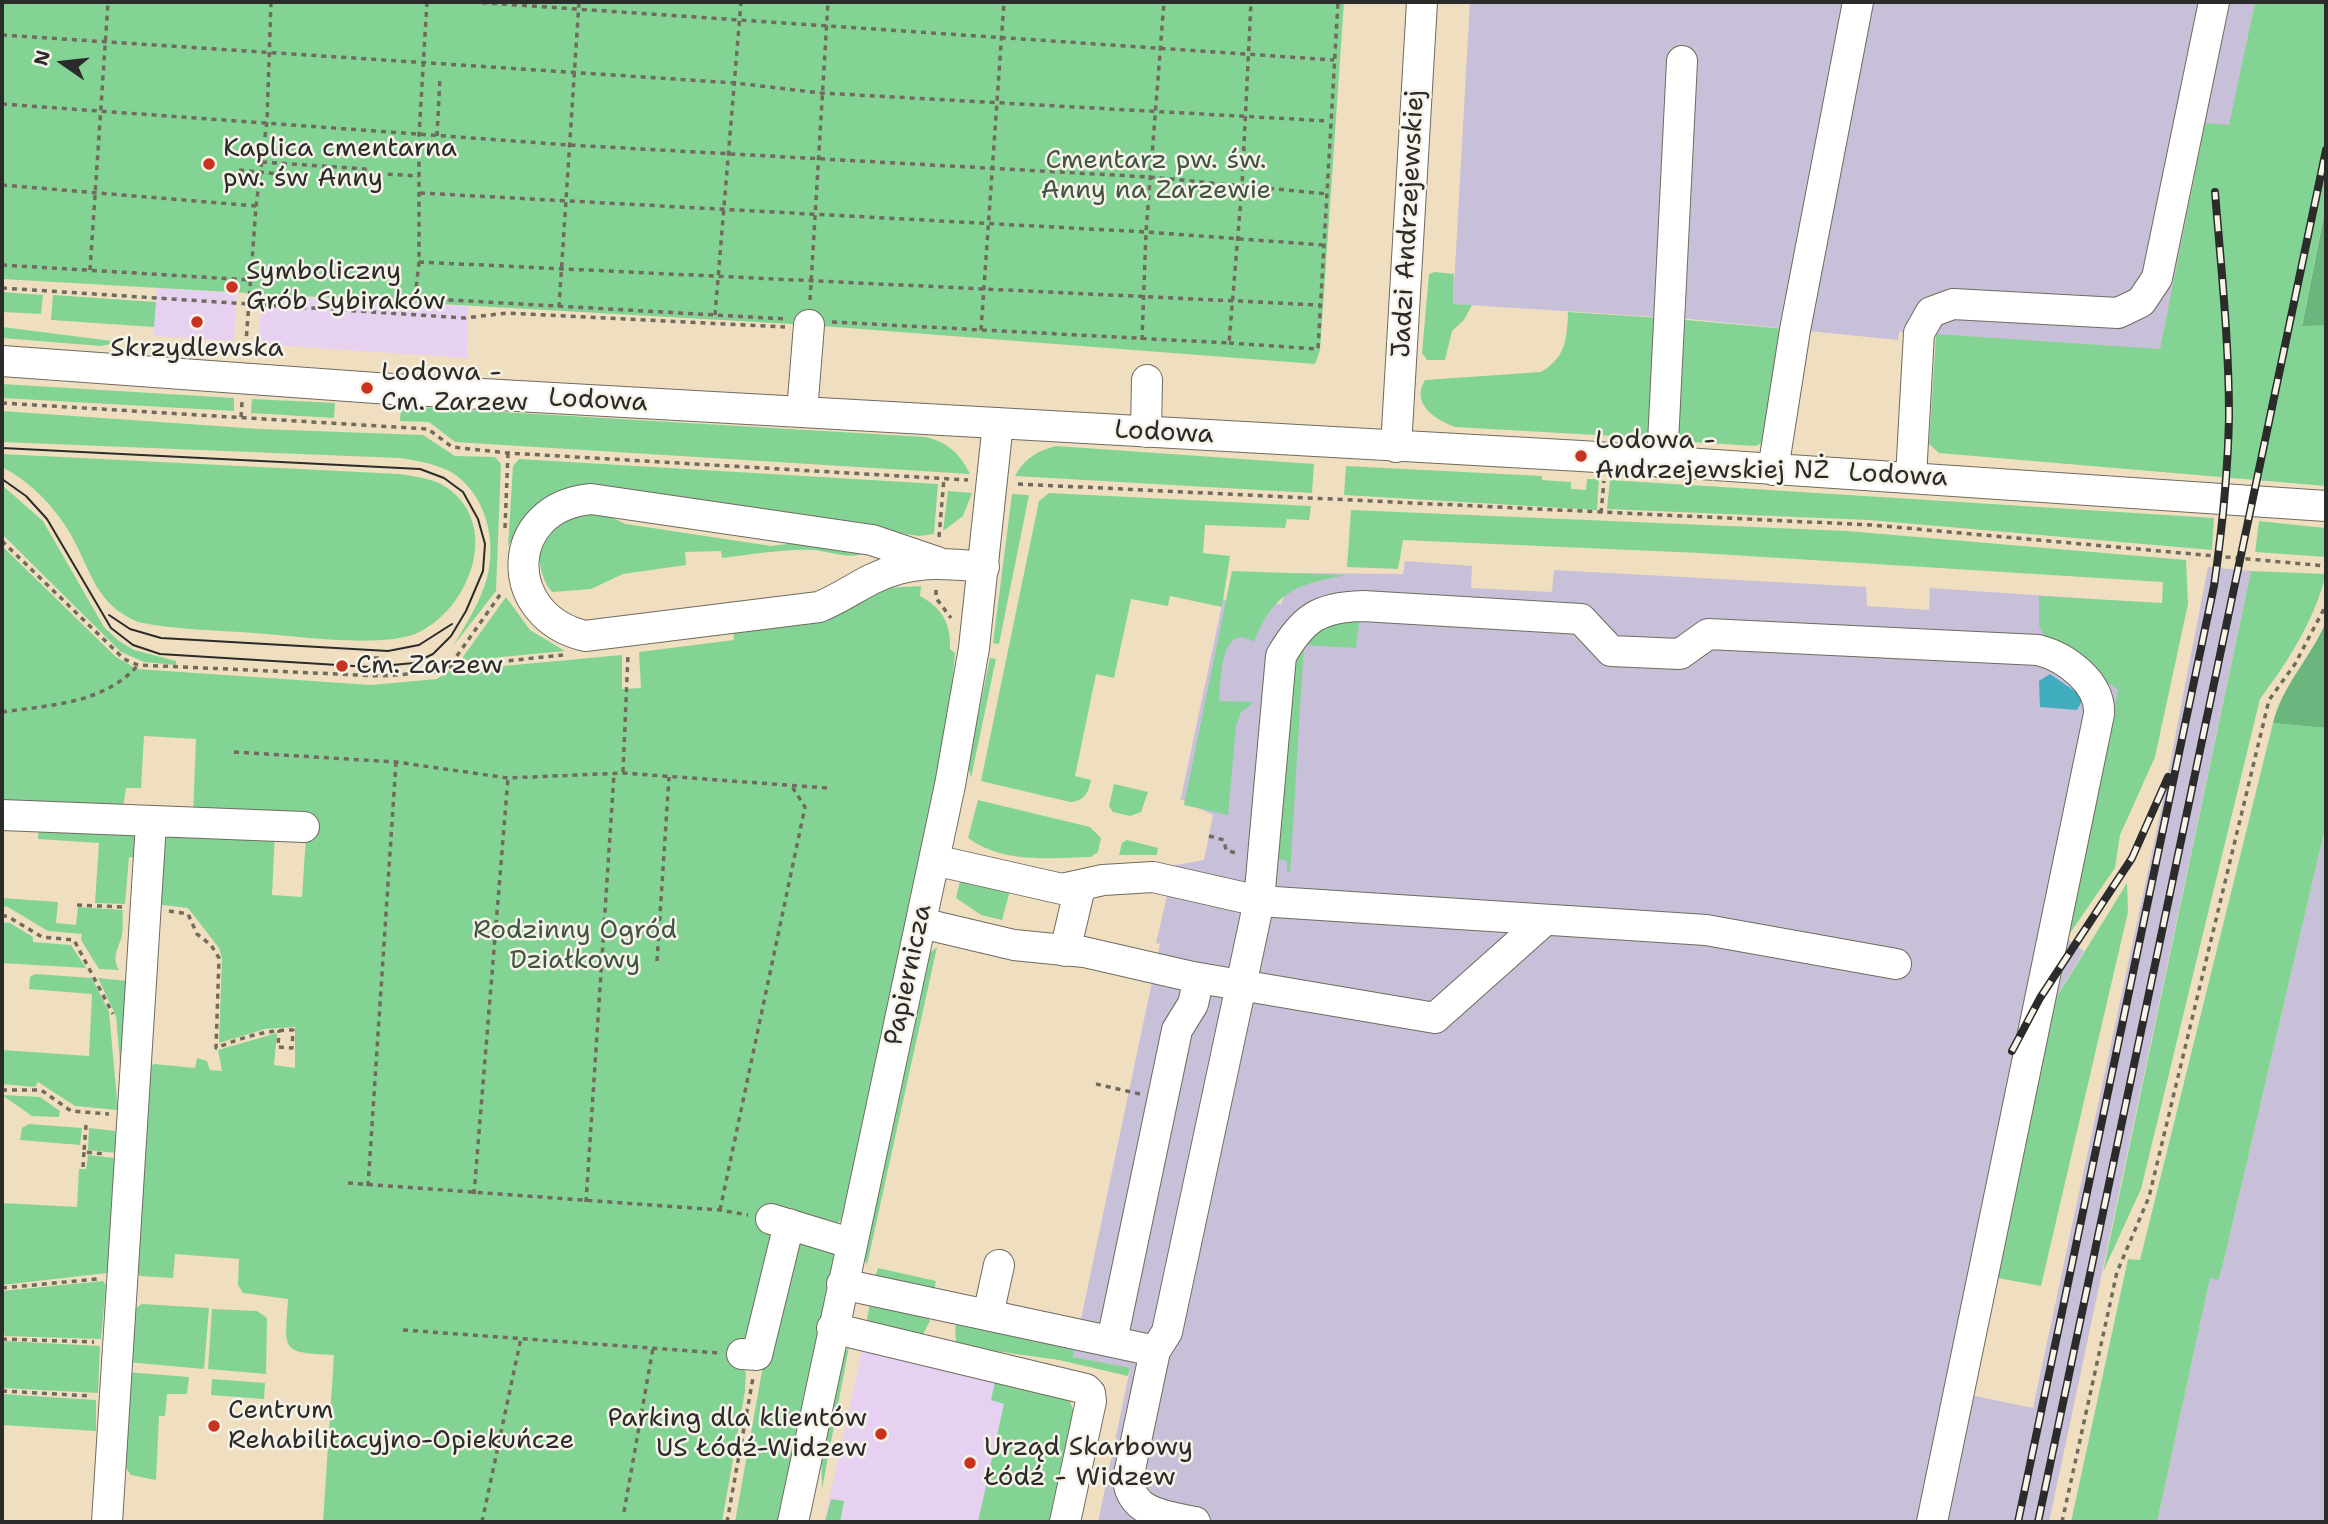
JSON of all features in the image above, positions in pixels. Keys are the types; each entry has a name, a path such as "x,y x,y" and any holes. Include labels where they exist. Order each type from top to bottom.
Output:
{"street":[{"name":"Jadzi Andrzejewskiej","path":"1396,447 1422,2"},
{"path":"1773,470 1796,330 1858,2"},
{"path":"1911,477 1919,333 1931,312 1952,304 2118,313 2141,302 2157,278 2214,2"},
{"path":"1662,463 1682,61"},
{"path":"802,412 808,325"},
{"name":"Lodowa","path":"2,361 367,388 1911,477 2326,506"},
{"path":"1146,432 1147,380"},
{"name":"Papiernicza","path":"793,1522 850,1243 921,923 971,662 984,567 998,423"},
{"path":"937,562 873,540 591,499 570,501 553,509 536,524 527,541 524,563 526,587 534,604 549,620 566,631 585,636 820,607 900,566 937,562 984,567"},
{"path":"1195,1522 1150,1511 1132,1499 1128,1479 1155,1351 1167,1332 1259,901 1281,656 1293,635 1309,619 1336,606 1581,619 1611,651 1680,654 1709,634 2038,650 2055,655 2093,686 2100,701 2099,714 1932,1522"},
{"path":"2,814 151,823 304,827"},
{"path":"107,1522 137,908 151,823"},
{"path":"934,860 1048,887 1080,887 1103,880 1153,877 1259,901 1706,930 1896,964"},
{"path":"1065,951 1080,887"},
{"path":"921,923 1014,945 1084,951 1199,978 1435,1018 1545,920"},
{"path":"1112,1341 1177,1030 1193,1004 1199,978"},
{"path":"749,1355 780,1222 850,1243"},
{"path":"988,1315 999,1265"},
{"path":"842,1284 1155,1351"},
{"path":"832,1328 1086,1388 1091,1401 1065,1522"}],"path":[{"path":"90,270 108,2"},
{"path":"245,365 256,206 267,121 271,2"},
{"path":"427,2 419,135 419,262 415,298 715,315 808,325"},
{"path":"472,2 1335,60"},
{"path":"559,307 569,145 577,73 579,2"},
{"path":"715,315 726,208 741,2"},
{"path":"808,325 828,2"},
{"path":"981,330 1004,2"},
{"path":"1142,340 1146,232 1164,2"},
{"path":"1228,343 1242,186 1251,2"},
{"path":"2,288 465,318 507,313 981,330 1318,349 1328,194 1329,121 1338,2"},
{"path":"2,35 735,83 821,93 997,100 1329,121"},
{"path":"437,136 440,77"},
{"path":"2,104 100,113 267,121 419,135 818,161 1150,177 1328,194"},
{"path":"262,162 365,169 365,173 420,176"},
{"path":"239,170 288,175"},
{"path":"2,185 256,206"},
{"path":"420,193 1146,232 1323,245"},
{"path":"419,262 1320,305"},
{"path":"2,265 251,279"},
{"path":"241,417 242,398"},
{"path":"2,402 428,429 452,447 508,453 992,483 1872,525 2326,566"},
{"path":"505,530 508,453"},
{"path":"2,541 124,659 138,665 381,676 437,672 447,667 502,594 502,581"},
{"path":"2062,1522 2117,1272 2149,1197 2269,699 2295,664 2326,605"},
{"path":"2326,630 2326,650"},
{"path":"623,773 628,631"},
{"path":"374,658 382,658 381,676"},
{"path":"2,712 81,700 125,681 138,665"},
{"path":"234,752 396,762 508,778 623,773 827,788"},
{"path":"368,1186 396,762"},
{"path":"586,1202 614,774"},
{"path":"657,961 669,777"},
{"path":"474,1194 508,778"},
{"path":"720,1210 805,807 791,785"},
{"path":"77,905 188,914 197,934 217,954 216,1048 251,1035 279,1030 293,1030 292,1048 278,1046 279,1030"},
{"path":"2,916 42,937 74,940 114,1020"},
{"path":"1096,1084 1140,1094"},
{"path":"2,1090 41,1090 71,1111 121,1115"},
{"path":"83,1167 86,1125"},
{"path":"84,1152 118,1155"},
{"path":"348,1184 720,1210 780,1222"},
{"path":"2,1288 110,1278"},
{"path":"403,1330 749,1355 727,1522"},
{"path":"482,1522 521,1338"},
{"path":"2,1339 105,1342"},
{"path":"624,1512 653,1348"},
{"path":"2,1391 102,1397"}],"shaded area":[{"path":"1470,2 2255,2 2229,126 2205,124 2160,350 1899,332 1898,340 1689,319 1453,304"},
{"path":"157,288 237,293 234,341 153,336"},
{"path":"262,295 468,306 467,358 258,344"},
{"path":"1405,561 1472,566 1471,588 1552,592 1554,570 1866,587 1867,606 1929,610 1930,588 2137,602 2066,938 2084,951 2051,1006 1970,1395 2033,1408 2160,815 2208,567 2251,571 2049,1522 1098,1522 1130,1369 1073,1357 1160,944 1156,943 1167,896 1162,895 1168,869 1164,867 1204,860 1213,815 1178,798 1181,798 1223,600 1281,604 1294,573 1403,574"},
{"path":"2326,824 2326,1522 2157,1522 2210,1278 2223,1264"},
{"path":"863,1346 996,1377 1052,1522 824,1522"}],"green space":[{"name":"Cmentarz pw. św. Anny na Zarzewie","path":"2,2 1344,2 1320,350 1315,364 809,325 2,279"},
{"path":"2255,2 2326,2 2326,204 2302,325 2326,325 2326,486 1939,453 1929,444 1936,334 2160,349 2205,123 2229,125"},
{"path":"2326,205 2326,325 2302,326"},
{"path":"1429,274 1454,274 1453,304 1472,305 1464,320 1452,331 1445,360 1427,360 1422,353"},
{"path":"2,292 43,295 41,314 2,312"},
{"path":"53,295 156,302 154,327 51,320"},
{"path":"1568,312 1661,318 1649,438 1455,427 1433,415 1423,404 1421,389 1425,380 1541,372 1560,354 1567,331"},
{"path":"1676,319 1785,329 1763,442 1756,446 1674,441"},
{"path":"2,327 120,342 101,346 2,338"},
{"path":"2,384 234,398 234,411 2,398"},
{"path":"252,399 335,403 334,418 251,413"},
{"path":"401,406 925,437 952,450 970,474 455,442 429,422 400,421"},
{"path":"2,411 260,429 423,435 455,456 495,457 501,464 496,591 453,646 484,587 491,549 486,519 473,492 451,472 439,467 399,458 2,442"},
{"path":"1056,446 1314,464 1312,493 1015,476 1032,456"},
{"path":"2,454 399,474 426,479 441,484 461,500 472,519 475,541 473,564 464,586 451,606 435,622 415,634 399,638 336,640 138,622 124,615 103,596 64,524 32,487 2,467"},
{"path":"519,459 938,484 934,534 919,536 592,486 574,486 542,500 528,513 508,546 513,466"},
{"path":"1346,466 1542,476 1542,480 1571,482 1571,489 1586,490 1587,479 1599,479 1597,510 1344,495"},
{"path":"1610,480 2214,518 2212,550 1869,520 1607,509"},
{"path":"2,485 43,521 104,627 134,650 176,661 176,665 144,662 121,652 2,534"},
{"path":"948,491 972,493 963,516 943,531"},
{"path":"1049,493 1311,506 1309,520 1287,519 1285,528 1205,525 1203,553 1230,556 1222,607 1170,596 1168,606 1131,599 1114,678 1096,674 1075,776 1091,780 1090,785 1082,798 1070,802 981,781 1039,501"},
{"path":"1012,494 1029,495 999,644 993,643"},
{"path":"1351,510 1847,531 2186,560 2188,604 2155,757 2120,835 2115,868 2066,939 2118,690 2046,640 2039,625 2039,596 2162,603 2163,582 1700,553 1403,540 1398,569 1347,567"},
{"path":"579,512 604,514 626,524 771,546 803,542 869,551 849,556 814,550 793,550 722,558 721,551 685,552 686,565 623,574 591,589 552,592 541,567 543,541 554,526"},
{"path":"2259,521 2325,528 2326,557 2255,552"},
{"name":"Rodzinny Ogród Działkowy","path":"2,546 116,657 137,669 371,685 437,679 449,671 622,655 622,689 641,688 639,652 734,640 733,630 886,588 921,586 920,596 944,617 949,631 950,649 955,653 949,714 844,1218 836,1224 779,1233 740,1364 746,1373 745,1391 722,1522 323,1522 334,1355 303,1353 289,1345 286,1329 288,1299 243,1293 238,1285 239,1259 175,1254 173,1278 140,1276 133,1267 150,1066 154,1064 195,1068 197,1058 207,1061 210,1070 222,1071 218,1050 277,1033 274,1065 295,1068 295,1027 265,1029 219,1043 222,958 219,948 188,908 155,904 158,846 165,835 275,833 272,895 302,897 307,822 193,816 196,739 144,736 141,788 126,788 123,807 2,806"},
{"path":"1232,571 1347,575 1314,582 1289,593 1270,612 1254,642 1243,637 1234,639 1224,656 1219,701 1254,702 1241,712 1236,726 1228,815 1184,805"},
{"path":"2251,571 2326,574 2315,608 2299,640 2260,699 2141,1189 2103,1272"},
{"path":"506,597 530,630 565,651 460,661"},
{"path":"1360,615 1356,648 1304,645 1290,873 1287,871 1287,861 1274,858 1288,671 1314,628"},
{"path":"2326,622 2326,728 2273,723 2283,697"},
{"path":"990,658 996,659 971,778 968,765"},
{"path":"2273,723 2326,728 2326,824 2223,1264 2218,1280 2210,1278 2157,1522 2071,1522 2128,1259 2140,1260"},
{"path":"1114,784 1148,792 1141,812 1130,816 1113,812 1109,806"},
{"path":"978,800 1090,827 1101,838 1098,852 1091,857 1027,858 996,852 982,846 968,838"},
{"path":"39,827 127,830 138,837 141,858 129,857 125,904 95,903 99,843 38,839"},
{"path":"1127,840 1158,848 1157,855 1119,855 1122,843"},
{"path":"961,877 1011,887 1002,920 981,915 956,898"},
{"path":"2127,883 2128,912 2041,1286 1993,1277 2051,1006"},
{"path":"2,898 58,902 56,923 76,925 78,907 123,910 122,935 116,958 119,970 99,969 81,940 82,934 48,931 6,906 2,910"},
{"path":"2,922 10,923 33,937 33,942 71,945 86,968 2,963"},
{"path":"937,947 867,1265 863,1255 925,964"},
{"path":"35,974 92,978 109,1012 118,1110 75,1106 38,1082 35,1087 2,1084 2,1050 89,1056 92,994 29,989 30,977"},
{"path":"98,978 128,981 124,1111 116,1016"},
{"path":"2,1095 40,1097 60,1111 59,1117 32,1116"},
{"path":"29,1124 82,1128 80,1145 20,1140 22,1128"},
{"path":"89,1128 115,1131 116,1153 88,1150"},
{"path":"88,1155 115,1158 107,1273 2,1285 2,1203 77,1207 79,1169 86,1169"},
{"path":"795,1240 837,1253 778,1522 735,1522 766,1349"},
{"path":"878,1268 936,1281 934,1292 875,1277"},
{"path":"103,1281 106,1285 101,1339 5,1336 2,1329 2,1291"},
{"path":"870,1303 927,1315 930,1321 923,1334 914,1336 866,1324"},
{"path":"142,1304 209,1308 204,1369 127,1362 133,1310"},
{"path":"212,1309 257,1311 267,1318 266,1374 208,1369"},
{"path":"961,1323 1075,1347 1073,1357 1130,1368 1128,1376 1059,1360 966,1347 956,1343 955,1326"},
{"path":"5,1341 100,1346 98,1393 2,1388 2,1347"},
{"path":"849,1347 822,1489 821,1444 837,1359"},
{"path":"126,1372 189,1377 187,1394 167,1394 165,1416 159,1416 156,1480 131,1475 124,1465"},
{"path":"996,1377 1069,1399 1074,1412 1052,1522 978,1522 1004,1404 991,1400"},
{"path":"212,1379 265,1383 264,1399 211,1395"},
{"path":"2,1394 96,1400 96,1431 2,1425"},
{"path":"831,1499 844,1501 840,1522 825,1522"}],"water":[{"path":"2050,674 2079,694 2082,701 2077,710 2040,707 2039,681"}],"tram line":[{"path":"2,448 420,469 444,478 463,492 478,519 485,544 483,571 466,611 451,636 433,654 414,663 370,667 160,654 133,645 111,628 47,519 26,496 2,479"},
{"path":"109,615 130,629 161,638 388,651 419,645 452,624"}],"railway":[{"path":"2038,1522 2326,150"},
{"path":"2018,1522 2214,586 2224,501 2229,416 2226,332 2215,192"},
{"path":"2012,1051 2040,998 2132,858 2168,777"}],"place":[{"name":"Kaplica cmentarna pw. św Anny","path":"209,164"},
{"name":"Symboliczny Grób Sybiraków","path":"232,287"},
{"name":"Skrzydlewska","path":"197,322"},
{"name":"Lodowa - Cm. Zarzew","path":"367,388"},
{"name":"Lodowa - Andrzejewskiej NŻ","path":"1581,456"},
{"name":"Cm. Zarzew","path":"342,666"},
{"name":"Centrum Rehabilitacyjno-Opiekuńcze","path":"214,1426"},
{"name":"Parking dla klientów US Łódź-Widzew","path":"881,1434"},
{"name":"Urząd Skarbowy Łódź - Widzew","path":"970,1463"}]}
